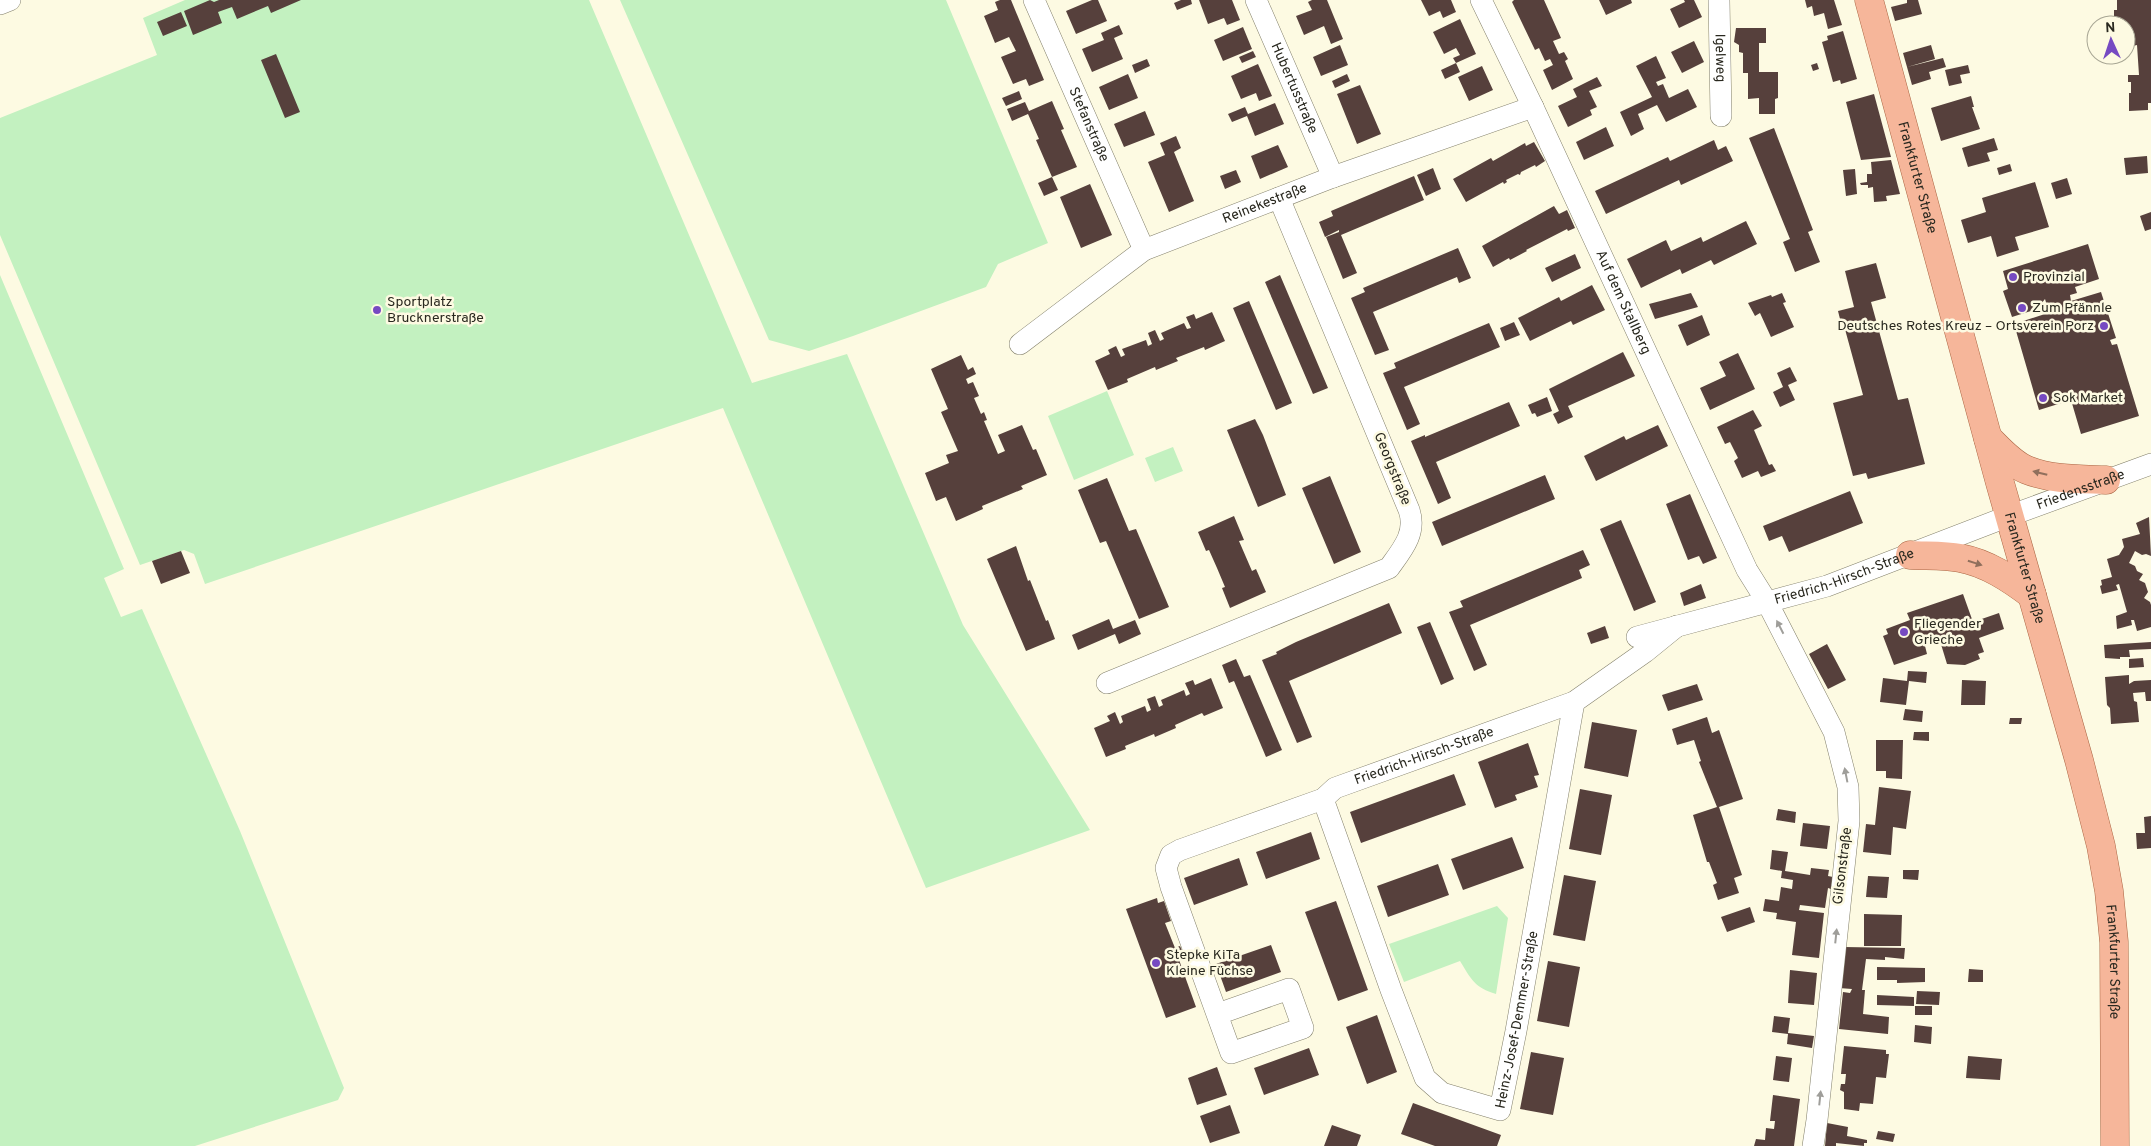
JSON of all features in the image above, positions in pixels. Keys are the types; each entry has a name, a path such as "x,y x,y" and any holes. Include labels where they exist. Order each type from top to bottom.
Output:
{"main road":[{"name":"Frankfurter Straße","path":"1869,0 2009,516 2079,760 2101,846 2109,891 2114,942 2115,1146"},
{"path":"1988,438 2008,458 2026,470 2062,478 2106,480"},
{"path":"1910,555 1961,558 1983,565 2016,582 2032,595"}],"street":[{"path":"0,4 10,0"},
{"name":"Stefanstraße","path":"1034,0 1144,250"},
{"name":"Hubertusstraße","path":"1256,0 1332,178"},
{"name":"Auf dem Stallberg","path":"1481,0 1533,107 1748,570 1768,602"},
{"name":"Igelweg","path":"1719,0 1721,116"},
{"name":"Reinekestraße","path":"1020,344 1144,250 1332,178 1533,107"},
{"name":"Georgstraße","path":"1107,683 1389,568 1408,542 1412,519 1409,510 1279,198"},
{"name":"Friedensstraße","path":"2009,516 2151,464"},
{"name":"Friedrich-Hirsch-Straße","path":"1637,637 1827,586 2009,516"},
{"name":"Gilsonstraße","path":"1768,602 1834,732 1848,787 1849,821 1813,1146"},
{"name":"Friedrich-Hirsch-Straße","path":"1218,1014 1171,888 1166,868 1171,855 1180,850 1323,799 1335,788 1574,702 1645,652 1677,626"},
{"name":"Heinz-Josef-Demmer-Straße","path":"1323,799 1391,990 1425,1078 1442,1093 1500,1110 1516,1032 1574,702"}],"green space":[{"name":"Sportplatz Brucknerstraße","path":"185,0 589,0 752,383 847,354 963,625 1090,830 926,888 723,408 205,584 194,554 184,550 140,565 0,235 0,118 157,55 143,18"},
{"path":"620,0 946,0 1048,243 998,264 986,287 853,336 809,351 769,340"},
{"path":"0,275 124,569 104,578 121,617 142,609 240,831 344,1088 338,1100 195,1146 0,1146"},
{"path":"1107,391 1134,455 1074,480 1048,416"},
{"path":"1173,447 1183,471 1155,482 1145,458"},
{"path":"1497,906 1508,918 1496,994 1478,986 1460,961 1404,982 1389,944"}],"building":[{"path":"210,0 214,2 219,0 301,0 271,13 268,6 237,19 232,7 218,12 222,23 193,35 184,11"},
{"path":"1011,0 1044,80 1029,86 1026,79 1013,84 1001,57 1016,51 1009,37 995,43 984,16 998,10 995,2"},
{"path":"1092,0 1098,0 1107,21 1076,34 1066,11"},
{"path":"1181,0 1191,0 1192,4 1177,10 1174,3"},
{"path":"1199,0 1232,0 1240,20 1227,25 1224,18 1208,24"},
{"path":"1312,0 1327,0 1343,39 1331,44 1324,26 1304,35 1296,16 1312,10 1308,2"},
{"path":"1421,0 1451,0 1456,12 1443,18 1440,11 1429,16"},
{"path":"1514,0 1544,0 1561,38 1553,41 1559,54 1564,52 1568,59 1565,61 1573,79 1552,90 1543,70 1553,65 1550,59 1545,61 1539,48 1535,50 1512,2"},
{"path":"1599,0 1631,0 1632,3 1606,15"},
{"path":"1684,0 1694,0 1702,17 1679,28 1670,9 1685,2"},
{"path":"1805,0 1834,0 1842,25 1828,29 1824,13 1814,16 1812,6 1807,8"},
{"path":"1907,0 1918,0 1922,14 1895,21 1891,7 1907,3"},
{"path":"2117,0 2151,0 2151,103 2148,103 2148,110 2129,111 2131,82 2128,82 2128,75 2139,75 2136,45 2136,15 2114,15 2114,10 2117,10"},
{"path":"181,12 187,26 163,36 157,22"},
{"path":"1460,19 1476,54 1456,63 1453,58 1460,55 1456,48 1444,54 1433,32"},
{"path":"1119,25 1123,34 1114,38 1123,59 1092,72 1082,49 1104,40 1101,33"},
{"path":"1243,27 1252,49 1223,61 1214,40"},
{"path":"1736,28 1766,28 1766,43 1759,43 1759,72 1778,72 1778,98 1775,99 1775,114 1759,114 1759,98 1748,99 1748,73 1743,73 1743,53 1739,52 1739,45 1734,42"},
{"path":"1843,31 1857,79 1841,84 1840,80 1833,82 1822,42 1828,40 1827,36"},
{"path":"1694,41 1704,62 1682,73 1671,52"},
{"path":"1340,45 1348,65 1321,76 1313,57"},
{"path":"1931,45 1935,59 1907,67 1903,53"},
{"path":"1253,51 1256,57 1242,63 1239,57"},
{"path":"276,54 300,112 285,118 261,60"},
{"path":"1656,56 1666,78 1656,82 1658,86 1663,84 1669,98 1688,89 1697,107 1666,122 1657,105 1638,114 1644,129 1631,136 1620,112 1652,97 1636,66"},
{"path":"1943,58 1946,67 1929,72 1931,79 1912,85 1907,67"},
{"path":"1147,59 1150,66 1135,73 1132,65"},
{"path":"1456,63 1460,72 1445,79 1441,70"},
{"path":"1817,63 1819,69 1813,71 1811,65"},
{"path":"1258,64 1272,96 1259,101 1256,93 1241,99 1231,76"},
{"path":"1968,65 1970,73 1960,75 1962,83 1949,86 1945,70"},
{"path":"1482,66 1493,90 1469,101 1458,77"},
{"path":"1128,74 1138,98 1109,110 1099,87"},
{"path":"1347,74 1350,81 1335,88 1332,81"},
{"path":"1597,77 1602,86 1589,91 1597,107 1590,110 1592,115 1568,127 1558,106 1577,97 1573,89"},
{"path":"1360,85 1381,134 1357,144 1337,94"},
{"path":"1019,91 1022,99 1006,106 1002,98"},
{"path":"1874,94 1891,157 1861,160 1846,102"},
{"path":"1971,96 1974,107 1972,107 1980,129 1941,141 1931,108"},
{"path":"1052,101 1064,129 1061,130 1077,167 1052,177 1036,140 1039,139 1028,114 1012,121 1007,109 1025,102 1029,111"},
{"path":"1275,103 1284,124 1255,136 1247,116 1232,122 1228,114 1245,107 1248,114"},
{"path":"1145,111 1155,135 1124,147 1114,124"},
{"path":"1606,127 1614,146 1584,160 1576,142"},
{"path":"1774,128 1813,230 1808,232 1820,262 1795,272 1783,242 1790,239 1749,138"},
{"path":"1176,136 1181,148 1174,152 1194,201 1169,212 1148,162 1165,155 1160,143"},
{"path":"1994,138 1998,150 1987,153 1990,161 1968,167 1962,148"},
{"path":"1714,140 1718,150 1726,146 1733,161 1681,185 1679,180 1606,214 1595,191 1668,157 1670,161"},
{"path":"1534,142 1545,161 1536,167 1535,165 1521,172 1520,175 1518,174 1506,180 1507,182 1504,184 1503,182 1466,202 1453,179 1491,158 1493,161 1525,143 1526,146"},
{"path":"1278,145 1288,167 1260,179 1251,156"},
{"path":"2147,156 2148,173 2126,175 2124,158"},
{"path":"1891,160 1900,194 1886,196 1887,201 1874,202 1873,187 1868,188 1868,185 1861,185 1860,183 1867,182 1867,174 1872,174 1871,162"},
{"path":"2010,164 2012,171 1999,175 1997,168"},
{"path":"1433,168 1441,189 1426,196 1417,175"},
{"path":"1855,169 1857,194 1846,196 1843,170"},
{"path":"1236,170 1241,182 1225,189 1220,176"},
{"path":"1414,176 1424,200 1341,235 1357,273 1343,279 1326,237 1339,232 1339,230 1325,237 1319,222 1333,216 1331,211"},
{"path":"1052,177 1058,190 1044,196 1038,183"},
{"path":"2067,178 2072,194 2056,199 2051,183"},
{"path":"2035,182 2049,227 2015,237 2019,250 1997,257 1991,236 1968,243 1961,220 1986,212 1982,198"},
{"path":"1090,184 1112,235 1081,248 1060,197"},
{"path":"1554,206 1559,214 1567,210 1575,228 1568,231 1567,229 1510,260 1509,258 1493,267 1482,246"},
{"path":"2151,212 2151,229 2145,231 2140,216"},
{"path":"1746,221 1757,244 1714,265 1711,260 1682,274 1680,269 1641,288 1627,259 1666,240 1671,251 1701,237 1703,242"},
{"path":"2088,244 2099,279 2075,287 2077,293 2070,295 2071,301 2101,292 2116,338 2110,340 2112,345 2117,344 2139,416 2081,434 2071,400 2039,410 2014,324 2048,313 2048,309 2045,299 2037,309 2012,317 2003,291 2008,289 2003,271"},
{"path":"1458,248 1471,278 1459,283 1457,277 1373,312 1389,350 1375,355 1351,298 1365,292 1363,288"},
{"path":"1575,254 1581,268 1552,282 1545,268"},
{"path":"1876,263 1886,298 1871,302 1898,400 1908,398 1925,464 1868,479 1866,473 1853,476 1833,403 1863,395 1843,322 1841,323 1838,311 1854,307 1845,271"},
{"path":"1280,275 1328,388 1313,394 1265,282"},
{"path":"1592,285 1605,310 1573,325 1571,321 1530,341 1518,318 1559,297 1561,301"},
{"path":"1691,293 1698,307 1655,319 1649,304"},
{"path":"1782,293 1786,302 1783,303 1794,327 1771,337 1760,313 1755,316 1748,303"},
{"path":"1249,301 1292,403 1276,410 1233,308"},
{"path":"1212,312 1225,341 1205,350 1204,347 1176,358 1178,361 1156,370 1155,367 1127,379 1128,382 1108,390 1095,361 1110,354 1108,350 1116,346 1121,357 1125,355 1122,349 1146,340 1148,346 1152,344 1148,333 1155,330 1160,341 1164,339 1161,333 1184,323 1187,329 1191,328 1186,317 1194,314 1196,319"},
{"path":"1702,315 1710,335 1687,346 1678,325"},
{"path":"1514,322 1520,335 1505,341 1500,328"},
{"path":"1489,323 1500,347 1404,387 1420,424 1407,430 1383,373 1396,368 1394,363"},
{"path":"1623,352 1635,376 1568,406 1573,417 1558,424 1553,414 1559,411 1549,389"},
{"path":"1738,353 1755,389 1710,410 1700,388 1726,376 1719,362"},
{"path":"961,355 968,370 973,367 976,374 966,379 968,384 973,382 979,396 974,398 981,414 984,412 987,420 984,421 998,454 1005,451 998,435 1022,425 1033,450 1036,449 1047,475 1021,486 1023,489 982,506 983,509 956,521 946,497 936,501 925,473 949,463 946,455 958,451 941,412 948,409 931,369"},
{"path":"1790,367 1797,381 1788,385 1795,400 1780,407 1773,392 1783,387 1777,373"},
{"path":"1547,397 1552,411 1537,417 1535,413 1532,414 1528,405"},
{"path":"1509,402 1520,426 1436,462 1451,498 1438,504 1411,441"},
{"path":"1753,410 1762,426 1754,430 1769,465 1772,464 1776,471 1761,477 1758,471 1742,478 1734,461 1738,458 1730,442 1725,444 1717,427"},
{"path":"1255,419 1286,495 1258,507 1227,430"},
{"path":"1658,425 1668,446 1596,481 1584,456 1624,436 1626,440"},
{"path":"1545,475 1555,499 1442,546 1432,522"},
{"path":"1330,476 1361,552 1334,564 1302,488"},
{"path":"1107,478 1129,531 1136,529 1169,607 1139,619 1106,541 1100,543 1078,490"},
{"path":"1850,491 1863,523 1789,552 1782,536 1769,541 1763,526"},
{"path":"1690,494 1717,558 1703,564 1699,556 1688,560 1666,504"},
{"path":"1234,516 1244,540 1239,541 1252,571 1256,569 1266,592 1230,608 1222,588 1225,587 1217,568 1209,550 1206,551 1198,532"},
{"path":"2149,517 2151,556 2142,555 2135,551 2129,563 2143,574 2139,580 2145,583 2148,592 2144,598 2151,605 2151,627 2137,631 2134,620 2131,620 2132,625 2117,629 2116,616 2127,612 2119,584 2116,585 2118,590 2102,594 2101,580 2112,577 2107,559 2119,555 2124,547 2122,539 2140,534 2136,523"},
{"path":"1621,520 1656,602 1634,611 1600,529"},
{"path":"1016,546 1028,581 1030,580 1055,639 1026,651 987,559"},
{"path":"1583,550 1590,565 1579,570 1582,578 1470,625 1487,665 1474,671 1449,612 1463,607 1460,601"},
{"path":"181,551 190,573 161,584 152,561"},
{"path":"1701,584 1706,598 1684,606 1680,593"},
{"path":"1963,594 1973,622 1999,613 2004,629 1979,638 1984,652 1978,654 1980,659 1965,665 1947,664 1940,641 1925,646 1927,654 1894,665 1883,636 1888,634 1886,629 1910,620 1907,613"},
{"path":"1389,603 1402,633 1289,681 1312,737 1297,743 1262,660 1277,654 1276,652 1296,642"},
{"path":"1109,619 1113,629 1135,620 1141,634 1119,644 1115,634 1078,650 1072,635"},
{"path":"1430,622 1454,679 1441,685 1417,627"},
{"path":"1605,626 1609,638 1591,644 1587,633"},
{"path":"2151,642 2151,649 2129,650 2130,657 2120,657 2120,659 2105,658 2104,645"},
{"path":"1827,644 1846,680 1828,689 1809,654"},
{"path":"2143,658 2144,667 2129,668 2129,659"},
{"path":"1236,659 1244,677 1250,675 1282,750 1266,757 1234,681 1229,683 1222,665"},
{"path":"1908,671 1927,672 1926,683 1909,681 1906,705 1880,702 1883,678 1907,681"},
{"path":"2129,675 2129,684 2134,681 2151,680 2151,701 2146,701 2145,692 2133,693 2134,701 2137,702 2139,722 2111,724 2110,708 2107,705 2105,677"},
{"path":"1211,678 1223,708 1204,716 1202,713 1175,725 1176,728 1155,737 1154,734 1125,746 1126,749 1106,757 1094,728 1110,721 1107,716 1115,712 1120,724 1123,722 1121,716 1145,706 1147,712 1151,710 1147,699 1155,696 1159,707 1163,705 1161,700 1184,690 1186,696 1190,694 1185,683 1193,680 1195,685"},
{"path":"1962,680 1986,681 1985,705 1961,705"},
{"path":"1697,684 1703,700 1668,711 1662,695"},
{"path":"1905,709 1923,711 1922,722 1903,720"},
{"path":"1707,717 1712,733 1719,730 1743,799 1719,807 1742,875 1734,878 1739,893 1718,900 1713,885 1717,883 1709,862 1707,862 1693,815 1717,807 1699,762 1701,761 1694,740 1677,745 1672,729"},
{"path":"2010,718 2022,718 2021,724 2009,724"},
{"path":"1592,722 1637,730 1628,777 1584,768"},
{"path":"1914,732 1929,732 1929,741 1913,740"},
{"path":"1876,740 1903,740 1902,779 1886,778 1886,771 1876,771"},
{"path":"1528,743 1539,775 1534,776 1538,787 1515,795 1517,800 1495,808 1478,762"},
{"path":"1454,774 1466,805 1361,843 1350,812"},
{"path":"1879,787 1911,791 1906,829 1893,827 1891,855 1863,852 1866,824 1875,825"},
{"path":"1580,789 1612,795 1601,855 1569,849"},
{"path":"1778,809 1796,812 1795,823 1776,820"},
{"path":"2151,816 2151,848 2137,849 2136,833 2145,833 2144,817"},
{"path":"1803,823 1830,826 1827,849 1800,846"},
{"path":"1311,832 1320,859 1266,879 1256,852"},
{"path":"1512,837 1524,868 1463,890 1451,859"},
{"path":"1772,850 1788,852 1785,871 1810,875 1811,868 1829,870 1828,876 1833,877 1831,889 1828,888 1825,908 1800,905 1799,910 1824,913 1819,958 1792,955 1796,922 1776,919 1777,913 1763,911 1765,899 1779,901 1781,887 1792,889 1793,880 1781,878 1782,871 1770,869"},
{"path":"1239,858 1248,885 1194,905 1184,878"},
{"path":"1438,864 1449,895 1388,917 1377,886"},
{"path":"1903,870 1919,870 1918,880 1903,879"},
{"path":"1564,875 1596,881 1585,941 1553,935"},
{"path":"1868,876 1889,877 1887,898 1866,897"},
{"path":"1157,898 1158,903 1164,901 1171,921 1165,923 1175,948 1180,946 1184,955 1178,957 1196,1007 1166,1018 1126,909"},
{"path":"1336,901 1368,990 1338,1001 1305,912"},
{"path":"1750,907 1755,922 1727,932 1721,917"},
{"path":"1864,914 1902,915 1901,946 1864,946"},
{"path":"1271,945 1281,972 1226,992 1216,964"},
{"path":"1844,947 1905,948 1904,959 1885,957 1885,960 1866,959 1862,990 1865,990 1863,1014 1889,1017 1888,1034 1839,1029 1843,992 1850,993 1852,989 1839,988"},
{"path":"1548,961 1580,967 1569,1027 1537,1021"},
{"path":"1877,967 1925,968 1925,982 1897,983 1897,980 1877,980"},
{"path":"1969,969 1983,970 1983,982 1968,982"},
{"path":"1790,970 1817,973 1814,1005 1788,1003"},
{"path":"1917,991 1940,992 1939,1005 1916,1004"},
{"path":"1877,995 1914,997 1914,1006 1877,1005"},
{"path":"1915,1006 1932,1006 1932,1015 1915,1015"},
{"path":"1377,1015 1397,1072 1367,1084 1346,1027"},
{"path":"1774,1016 1790,1018 1788,1033 1814,1036 1812,1048 1787,1044 1788,1034 1772,1032"},
{"path":"1915,1025 1932,1027 1931,1044 1914,1042"},
{"path":"1844,1046 1886,1050 1886,1054 1889,1054 1886,1078 1876,1077 1873,1104 1860,1103 1859,1111 1844,1109 1844,1092 1840,1090 1841,1084 1845,1084 1846,1074 1841,1074"},
{"path":"1309,1048 1319,1075 1264,1095 1254,1068"},
{"path":"1531,1052 1564,1058 1553,1115 1520,1109"},
{"path":"1776,1056 1792,1058 1789,1082 1773,1080"},
{"path":"1968,1056 2002,1059 2000,1080 1966,1078"},
{"path":"1217,1067 1227,1095 1197,1105 1188,1078"},
{"path":"1773,1095 1800,1099 1794,1146 1754,1146 1756,1139 1765,1140 1766,1128 1774,1129 1775,1121 1770,1121"},
{"path":"1413,1103 1501,1135 1497,1146 1435,1146 1401,1134"},
{"path":"1230,1105 1240,1133 1210,1143 1200,1116"},
{"path":"1827,1123 1848,1127 1847,1136 1867,1140 1867,1143 1864,1143 1864,1146 1836,1143 1836,1146 1825,1146"},
{"path":"1332,1125 1361,1135 1357,1146 1324,1146"},
{"path":"1878,1131 1895,1134 1893,1142 1876,1139"}],"place":[{"name":"Provinzial","path":"2013,277"},
{"name":"Zum Pfännle","path":"2022,308"},
{"name":"Sportplatz Brucknerstraße","path":"377,310"},
{"name":"Deutsches Rotes Kreuz – Ortsverein Porz","path":"2104,326"},
{"name":"Sok Market","path":"2043,398"},
{"name":"Fliegender Grieche","path":"1904,632"},
{"name":"Stepke KiTa Kleine Füchse","path":"1156,963"}]}
